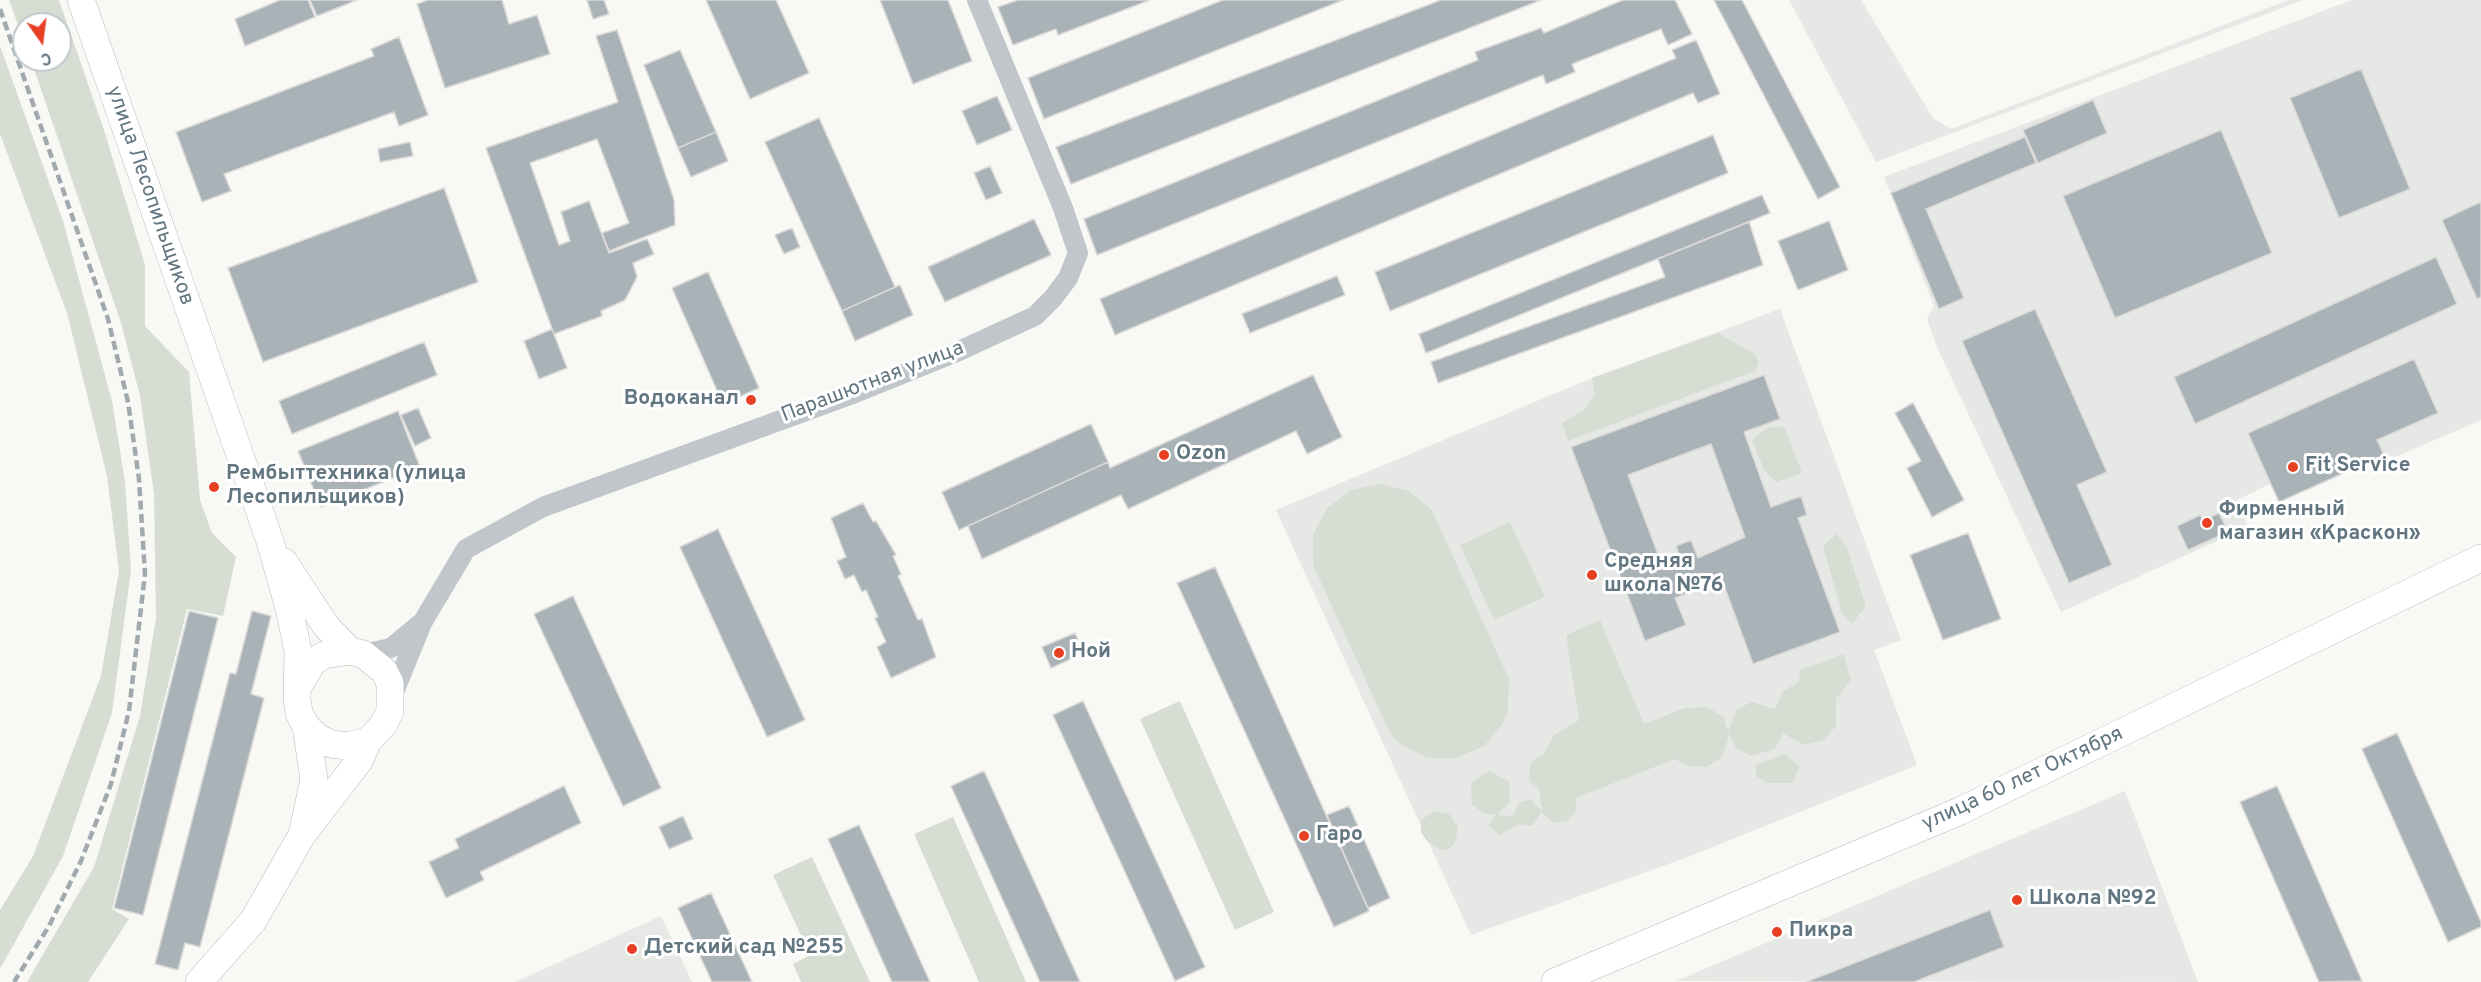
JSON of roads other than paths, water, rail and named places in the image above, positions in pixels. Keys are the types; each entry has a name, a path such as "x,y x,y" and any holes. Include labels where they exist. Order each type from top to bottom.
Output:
{"main road":[{"name":"улица Лесопильщиков","path":"81,0 216,393 270,541"},
{"path":"199,982 253,921 302,834 359,761 368,741 384,724 390,711 392,697 384,671 326,626 270,541"},
{"path":"270,541 298,651 298,706 306,726 314,780 302,834"},
{"name":"улица 60 лет Октября","path":"1555,982 1960,812 2481,558"},
{"path":"299,685 313,662 324,655 357,652"},
{"path":"306,726 317,737 332,744 347,746 368,741"}],"street":[{"name":"Парашютная улица","path":"422,622 466,549 543,507 880,383 1035,316 1053,298 1068,278 1078,253 1066,217 978,0"},
{"path":"357,652 391,648 422,622"},
{"path":"392,697 422,622"}],"railway":[{"path":"0,9 108,319 128,402 139,479 145,574 129,711 111,784 81,861 49,926 14,982"}],"place":[{"name":"Водоканал","path":"751,400"},
{"name":"Ozon","path":"1164,455"},
{"name":"Fit Service","path":"2293,467"},
{"name":"Рембыттехника (улица Лесопильщиков)","path":"214,487"},
{"name":"Фирменный магазин «Краскон»","path":"2207,523"},
{"name":"Средняя школа №76","path":"1592,575"},
{"name":"Ной","path":"1059,653"},
{"name":"Гаро","path":"1304,836"},
{"name":"Школа №92","path":"2017,900"},
{"name":"Пикра","path":"1777,932"},
{"name":"Детский сад №255","path":"632,949"}]}
